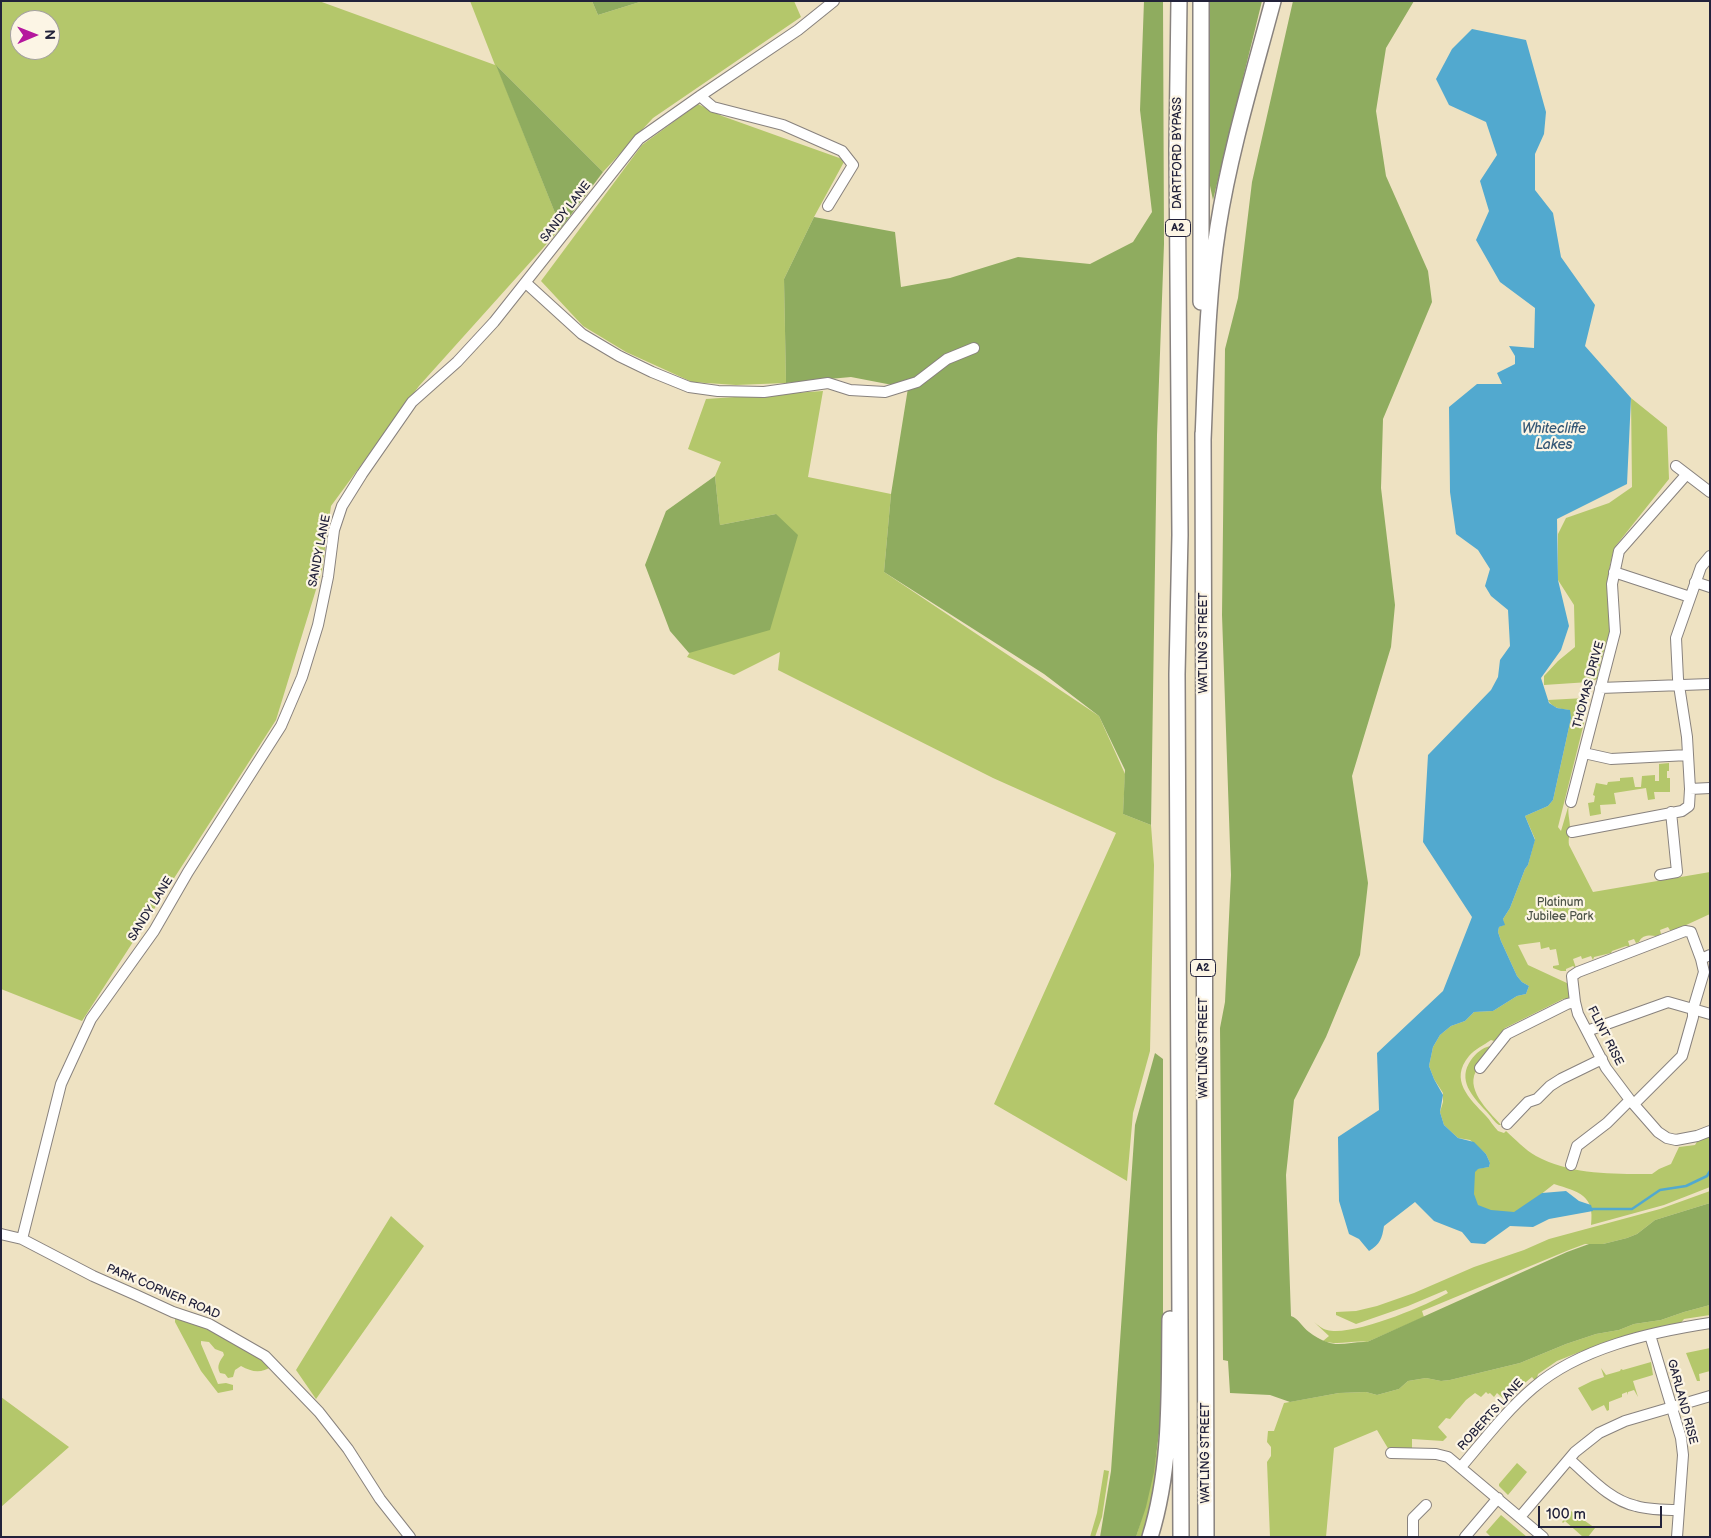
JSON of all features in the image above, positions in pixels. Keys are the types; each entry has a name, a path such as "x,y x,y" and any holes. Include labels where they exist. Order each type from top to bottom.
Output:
{"highway":[{"name":"DARTFORD BYPASS","path":"1179,1 1177,149 1180,454"},
{"name":"DARTFORD BYPASS","path":"1201,1 1200,202 1203,435"},
{"name":"A2","path":"1203,435 1210,298 1218,229 1225,188 1249,90 1274,1"},
{"name":"WATLING STREET","path":"1203,435 1207,1537"},
{"name":"WATLING STREET","path":"1180,454 1177,674 1181,1537"},
{"path":"1150,1537 1160,1495 1166,1441 1170,1305 1180,1155"}],"street":[{"name":"SANDY LANE","path":"22,1239 61,1084 91,1019 154,931 188,872 281,726 299,685 318,625 328,577 334,530 342,506 362,474 412,402 457,362 494,322 639,139 798,30 834,1"},
{"path":"700,96 713,107 783,125 842,151 853,165 828,206"},
{"path":"526,283 582,334 619,356 689,387 718,391 764,392 828,383 850,390 885,392 917,382 947,359 974,348"},
{"path":"1676,466 1710,492"},
{"name":"THOMAS DRIVE","path":"1571,802 1615,632 1612,596 1614,572 1619,550 1686,474"},
{"path":"1572,832 1682,811 1689,806 1688,755 1676,638 1701,567 1710,556"},
{"path":"1614,572 1690,597"},
{"path":"1695,582 1710,587"},
{"path":"1600,688 1710,684"},
{"path":"1584,753 1610,759 1688,755"},
{"path":"1690,789 1710,788"},
{"path":"1660,875 1677,872 1671,812"},
{"name":"FLINT RISE","path":"1706,957 1691,932 1684,931 1572,976 1578,1014 1610,1074 1658,1132 1668,1139 1683,1139 1710,1131"},
{"path":"1571,1165 1577,1146 1632,1102 1681,1057 1694,1017 1693,1009 1704,972 1706,957"},
{"path":"1480,1068 1507,1034 1567,1004 1575,1002"},
{"path":"1587,1031 1668,1002 1710,1014"},
{"path":"1507,1124 1528,1102 1537,1099 1550,1086 1602,1059"},
{"name":"PARK CORNER ROAD","path":"1,1234 22,1239 93,1276 173,1312 209,1324 265,1356 319,1412 348,1449 380,1499 410,1537"},
{"name":"ROBERTS LANE","path":"1461,1467 1515,1405 1533,1388 1557,1370 1580,1357 1650,1335 1710,1323"},
{"name":"GARLAND RISE","path":"1650,1335 1682,1438 1683,1455 1677,1537"},
{"path":"1520,1517 1569,1459 1585,1443 1606,1429 1672,1406 1710,1396"},
{"path":"1392,1453 1438,1454 1448,1457 1542,1537"},
{"path":"1569,1459 1618,1500 1639,1507 1679,1510"},
{"path":"1465,1537 1498,1498"},
{"path":"1412,1537 1413,1518 1426,1504"}],"green space":[{"path":"1,1 319,1 495,65 470,1 592,1 598,15 643,1 794,1 801,17 653,118 603,172 497,66 561,228 419,386 331,506 322,570 276,720 82,1021 1,989"},
{"path":"592,1 643,1 598,15"},
{"path":"1144,1 1163,1 1164,244 1157,435 1151,825 1123,814 1125,770 1099,716 1044,674 884,572 891,494 908,388 851,377 786,383 784,279 814,217 895,232 901,287 950,278 1018,257 1090,264 1133,242 1152,212 1140,110"},
{"path":"1209,1 1262,1 1213,200 1209,181"},
{"path":"1293,1 1414,1 1386,48 1376,111 1386,176 1428,271 1432,302 1383,419 1381,488 1395,605 1391,647 1352,776 1368,883 1360,955 1326,1037 1294,1100 1286,1175 1291,1316 1311,1333 1327,1342 1336,1344 1367,1342 1567,1252 1589,1244 1603,1244 1627,1238 1637,1234 1655,1220 1710,1203 1710,1305 1661,1320 1634,1324 1619,1330 1596,1334 1520,1363 1450,1380 1441,1381 1426,1378 1408,1381 1399,1389 1377,1395 1366,1392 1339,1393 1290,1402 1270,1395 1230,1393 1228,1361 1223,1360 1220,1028 1225,1002 1231,875 1222,615 1225,349 1238,298 1252,182"},
{"path":"496,65 603,172 561,228"},
{"path":"698,104 722,116 845,160 814,217 784,279 786,383 736,385 692,382 626,352 583,326 541,281 642,145"},
{"path":"823,391 808,477 891,494 884,572 1099,716 1125,774 1123,814 1151,825 1154,865 1150,1051 1133,1113 1127,1181 994,1104 1116,833 993,778 778,670 780,652 734,675 687,657 776,514 720,525 715,476 721,462 688,449 706,399"},
{"path":"1631,398 1667,427 1669,479 1614,548 1608,574 1610,630 1612,633 1610,639 1607,640 1598,672 1600,678 1589,682 1544,685 1544,676 1575,647 1574,605 1558,580 1558,534 1566,518 1609,503 1632,487"},
{"path":"715,476 720,525 776,514 798,535 770,630 689,653 670,631 645,565 666,511"},
{"name":"Platinum Jubilee Park","path":"1585,698 1584,723 1558,827 1561,831 1569,804 1569,845 1593,892 1710,872 1710,914 1671,932 1668,927 1660,930 1661,934 1644,937 1639,942 1636,943 1634,939 1628,941 1630,947 1626,946 1611,953 1594,957 1593,960 1591,956 1582,959 1581,956 1573,959 1576,968 1573,966 1566,969 1566,971 1553,968 1553,966 1559,965 1556,949 1550,950 1549,947 1541,949 1540,942 1518,945 1528,965 1569,984 1570,998 1563,999 1505,1028 1494,1041 1491,1040 1474,1051 1463,1065 1461,1081 1473,1102 1498,1131 1504,1133 1506,1131 1524,1148 1536,1156 1563,1167 1592,1172 1652,1174 1671,1164 1679,1147 1695,1145 1698,1140 1710,1135 1710,1187 1664,1205 1591,1225 1592,1215 1588,1201 1578,1193 1554,1184 1483,1240 1430,1148 1476,1169 1489,1167 1490,1163 1486,1154 1470,1140 1458,1138 1444,1125 1440,1112 1443,1093 1434,1079 1429,1066 1433,1047 1440,1035 1451,1026 1465,1021 1474,1012 1493,1011 1517,996 1526,994 1529,986 1517,976 1498,932 1499,927 1504,925 1503,919 1510,908 1528,865 1535,839 1525,816 1548,806 1553,800 1571,718 1569,710 1560,709 1548,700"},
{"path":"1669,763 1667,778 1670,778 1670,792 1654,792 1655,799 1648,800 1646,788 1614,793 1616,804 1600,805 1601,814 1590,816 1588,803 1594,802 1595,796 1593,795 1596,783 1607,785 1608,782 1620,781 1620,778 1633,777 1635,787 1641,787 1642,776 1655,775 1655,781 1659,781 1659,764"},
{"path":"1490,1046 1476,1066 1478,1068 1473,1083 1475,1091 1484,1106 1501,1125 1496,1122 1471,1094 1465,1074 1475,1055"},
{"path":"1155,1053 1163,1059 1163,1402 1154,1472 1146,1507 1136,1537 1100,1537 1111,1471 1135,1125"},
{"path":"1710,1191 1710,1203 1655,1220 1637,1234 1627,1238 1603,1244 1585,1244 1569,1250 1422,1311 1424,1317 1367,1342 1334,1343 1323,1341 1329,1336 1314,1322 1325,1329 1338,1331 1370,1325 1423,1305 1448,1293 1446,1290 1408,1306 1356,1324 1336,1315 1336,1312 1356,1311 1377,1306 1549,1239 1660,1209"},
{"path":"391,1216 424,1246 316,1399 296,1370"},
{"path":"1710,1305 1710,1315 1684,1319 1680,1324 1586,1352 1582,1351 1557,1361 1538,1374 1536,1382 1532,1377 1520,1387 1517,1385 1512,1390 1514,1393 1506,1401 1497,1393 1494,1397 1486,1392 1481,1397 1475,1393 1466,1400 1450,1419 1446,1418 1438,1427 1447,1437 1443,1441 1412,1439 1412,1450 1389,1450 1377,1430 1334,1448 1326,1537 1270,1537 1267,1462 1271,1456 1271,1447 1267,1442 1268,1431 1274,1431 1284,1403 1339,1393 1366,1392 1377,1395 1399,1389 1408,1381 1426,1378 1441,1381 1450,1380 1520,1363 1596,1334 1619,1330 1634,1324 1661,1320"},
{"path":"175,1317 211,1328 272,1366 256,1371 241,1366 235,1370 233,1377 228,1378 225,1374 220,1373 218,1368 224,1355 223,1352 215,1349 209,1342 201,1341 218,1384 226,1383 233,1385 233,1390 218,1393 201,1371 175,1322"},
{"path":"1710,1348 1710,1371 1699,1374 1700,1381 1697,1381 1686,1353"},
{"path":"1651,1362 1653,1375 1633,1381 1638,1397 1634,1390 1628,1392 1628,1395 1627,1392 1622,1394 1622,1397 1609,1402 1609,1410 1607,1411 1604,1405 1592,1411 1578,1388 1604,1377 1601,1368 1606,1375 1621,1369"},
{"path":"1,1397 69,1447 1,1507"},
{"path":"1162,1419 1164,1425 1147,1537 1136,1537 1152,1478"},
{"path":"1517,1463 1527,1472 1508,1495 1499,1484"},
{"path":"1104,1470 1109,1471 1102,1517 1095,1537 1090,1537 1097,1513"},
{"path":"1571,1511 1595,1528 1588,1537 1583,1537 1565,1521 1562,1522"},
{"path":"1501,1515 1527,1537 1491,1537 1486,1532"}],"water":[{"name":"Whitecliffe Lakes","path":"1472,29 1526,40 1546,112 1544,134 1535,154 1535,190 1553,213 1561,257 1595,305 1585,346 1631,398 1627,484 1557,519 1558,580 1569,626 1561,650 1541,678 1549,703 1557,708 1570,710 1571,718 1553,800 1548,806 1525,816 1535,840 1528,865 1510,908 1503,919 1505,925 1499,927 1498,932 1517,976 1529,986 1526,994 1517,996 1493,1011 1474,1012 1465,1021 1451,1026 1440,1035 1433,1047 1429,1066 1443,1095 1440,1112 1444,1125 1458,1138 1474,1142 1486,1154 1490,1163 1489,1167 1478,1169 1475,1172 1474,1194 1478,1205 1491,1210 1514,1212 1542,1193 1566,1191 1579,1201 1591,1205 1593,1211 1549,1219 1533,1227 1510,1226 1485,1244 1471,1243 1462,1232 1434,1221 1415,1202 1384,1226 1380,1241 1369,1251 1359,1239 1349,1234 1339,1201 1338,1137 1379,1110 1377,1053 1443,991 1472,917 1423,842 1428,755 1491,690 1498,677 1500,660 1510,646 1508,610 1491,596 1485,586 1490,569 1478,550 1456,534 1450,492 1449,407 1477,384 1502,384 1497,373 1515,364 1515,356 1509,346 1534,348 1535,308 1500,282 1476,240 1489,211 1480,181 1497,155 1486,122 1449,105 1436,79 1452,49"}],"waterway":[{"path":"1592,1209 1632,1209 1660,1190 1686,1186 1707,1176 1710,1171"}]}
